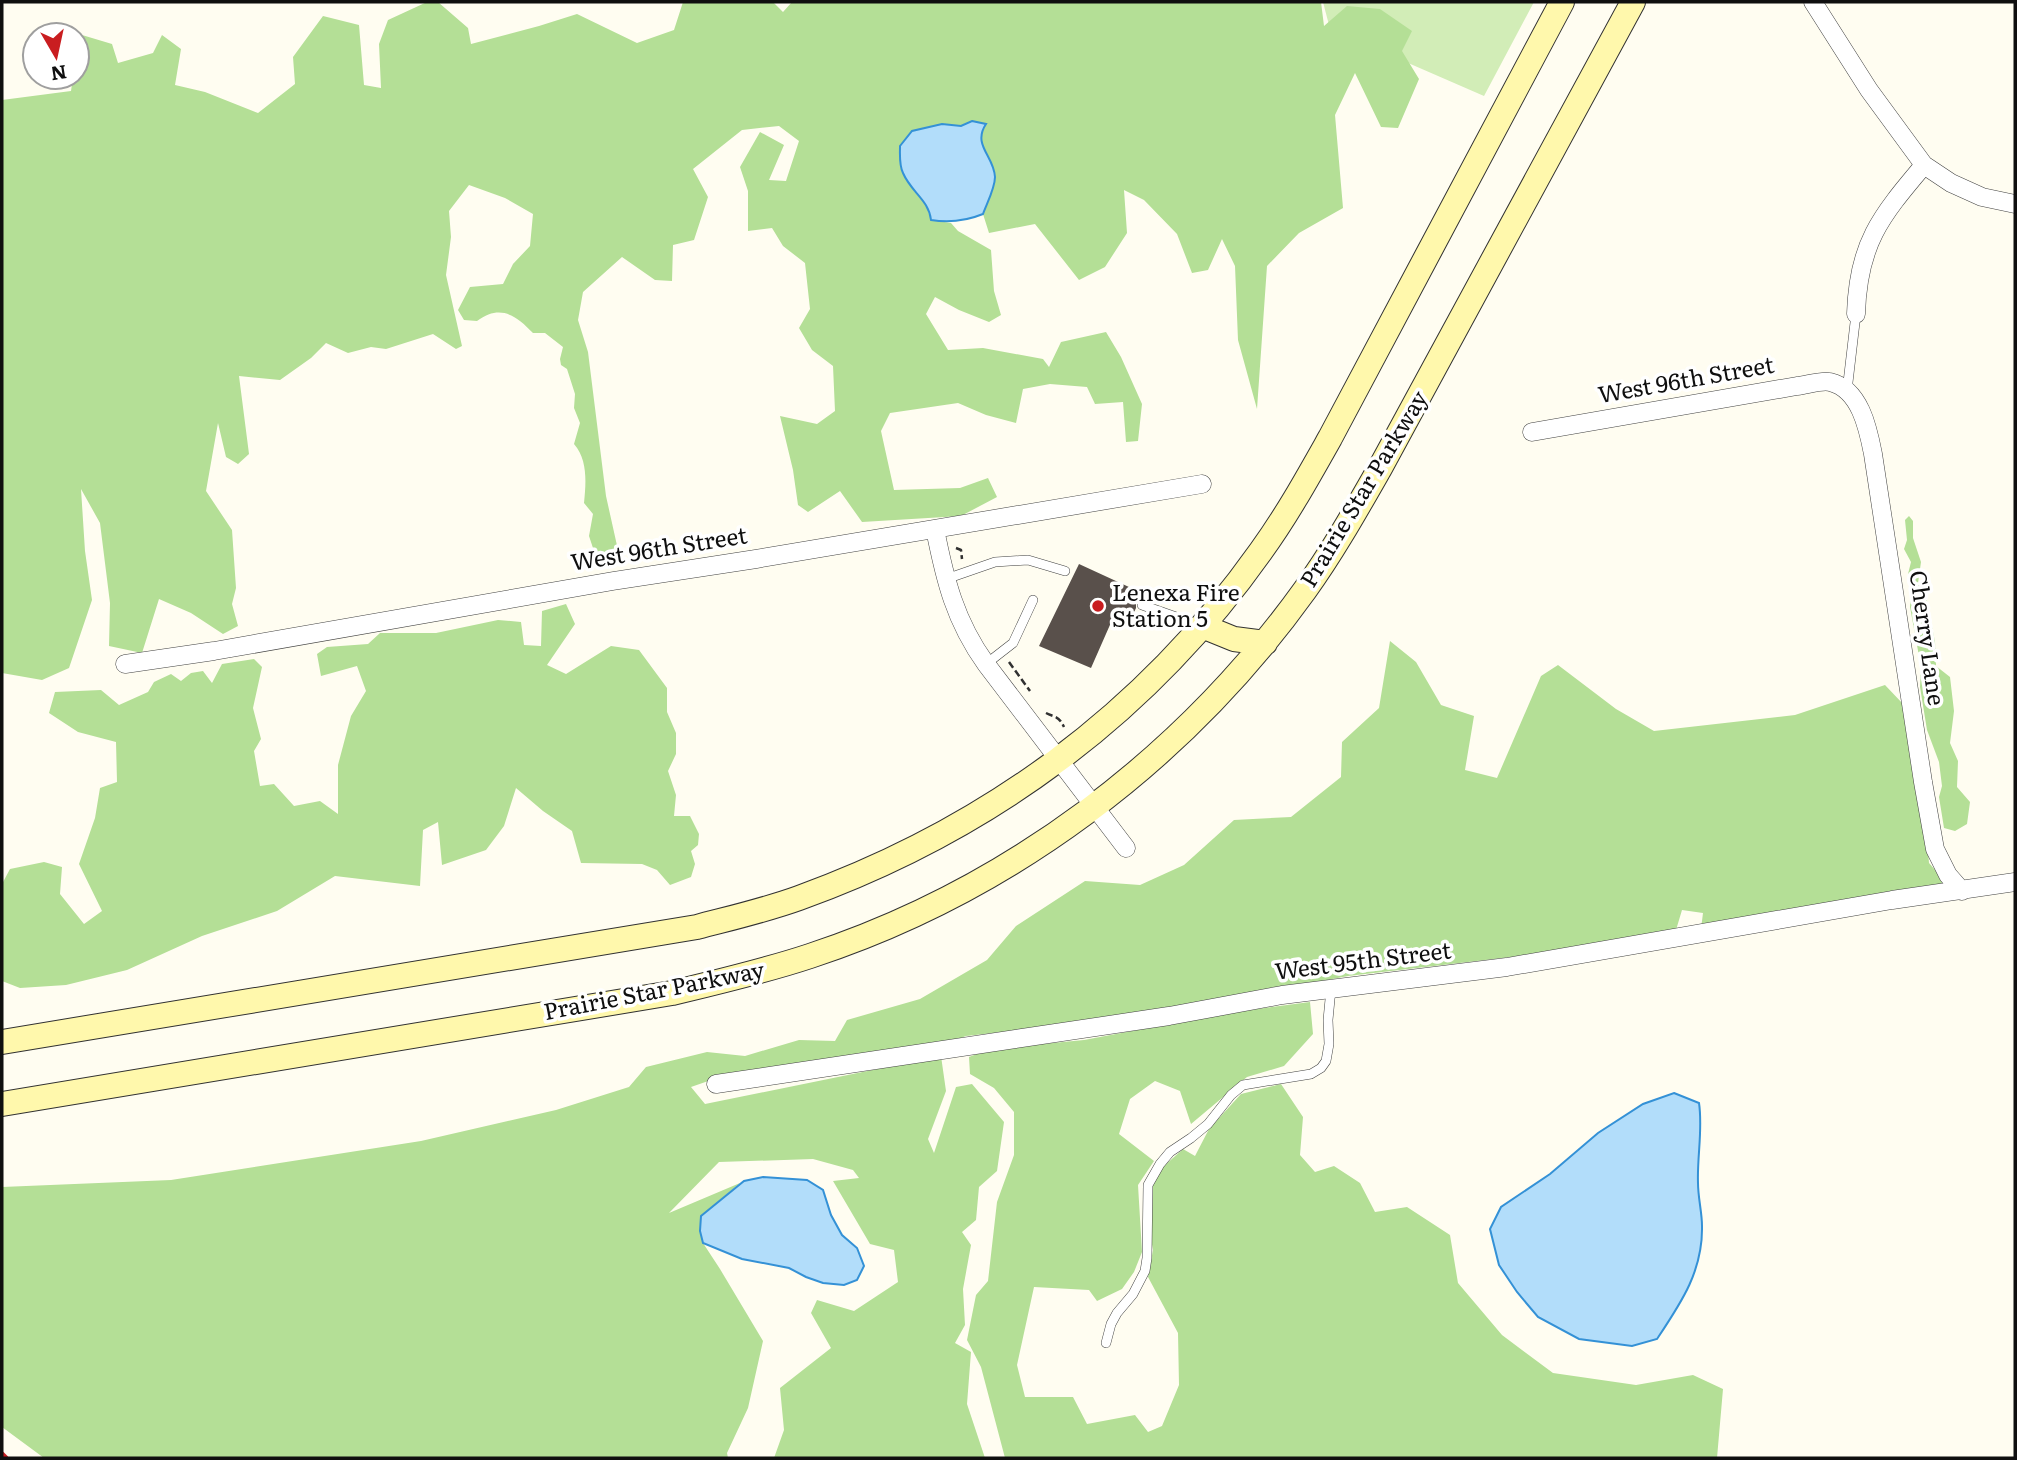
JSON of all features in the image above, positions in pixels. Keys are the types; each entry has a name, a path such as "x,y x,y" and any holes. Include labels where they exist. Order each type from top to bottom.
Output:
{"main road":[{"path":"2,1042 650,936 744,915 851,879 910,852 1008,796 1108,721 1202,626 1262,551 1298,495 1562,2"},
{"name":"Prairie Star Parkway","path":"2,1104 672,993 761,971 866,936 979,881 1035,848 1094,807 1178,737 1265,643 1305,590 1345,530 1633,2"},
{"path":"1202,626 1234,639 1265,643"}],"street":[{"path":"1813,2 1869,90 1924,165 1951,183 1982,197 2015,204"},
{"path":"1856,314 1861,264 1870,239 1883,216 1924,165"},
{"name":"West 96th Street","path":"1532,432 1829,382 1847,391"},
{"name":"Cherry Lane","path":"1847,391 1861,410 1869,432 1935,849 1948,875 1962,891"},
{"name":"West 96th Street","path":"125,664 1202,484"},
{"path":"935,529 946,579 959,618 986,664 1126,848"},
{"name":"West 95th Street","path":"716,1084 1169,1016 1282,995 1507,967 1892,900 2015,882"}],"lane":[{"path":"1847,391 1856,314"},
{"path":"946,579 995,562 1028,560 1065,571"},
{"path":"986,664 1013,643 1033,600"},
{"path":"1142,605 1202,626"},
{"path":"1105,1343 1116,1313 1133,1294 1145,1271 1148,1185 1160,1164 1170,1152 1208,1124 1231,1095 1244,1085 1311,1074 1321,1068 1326,1061 1329,1044 1331,989"}],"green space":[{"path":"427,2 438,2 468,28 471,44 577,14 637,43 674,30 683,2 773,2 783,12 792,2 1321,2 1324,26 1347,6 1380,9 1412,31 1402,51 1419,79 1398,128 1381,127 1355,73 1335,115 1343,208 1299,233 1267,266 1257,409 1238,340 1235,266 1222,239 1208,270 1192,273 1177,234 1144,200 1124,190 1127,233 1105,267 1079,280 1035,224 989,233 983,214 988,200 990,160 981,143 981,132 985,124 972,121 961,126 942,124 914,191 930,209 931,220 951,223 958,231 991,250 994,291 1001,315 989,322 935,297 926,314 948,350 983,348 1043,359 1049,367 1061,342 1106,332 1121,357 1142,404 1138,441 1126,442 1123,402 1095,404 1087,387 1050,384 1023,389 1016,423 986,415 958,403 890,413 881,431 894,490 960,488 988,478 997,497 961,516 862,522 840,491 808,512 798,505 780,416 817,424 835,411 833,366 812,350 799,328 810,309 805,263 783,246 772,228 748,231 748,191 740,167 760,132 784,145 769,180 786,181 799,141 779,126 742,130 693,169 708,197 694,240 673,245 672,281 655,280 622,257 583,292 578,320 588,352 606,496 618,550 605,558 595,554 589,536 593,514 584,503 584,464 574,444 580,423 574,408 575,394 567,369 561,365 563,347 545,333 533,333 507,314 493,313 477,321 464,320 458,310 470,287 503,284 513,264 530,246 533,214 505,198 469,185 449,211 451,237 446,275 462,346 456,349 433,334 386,349 371,347 348,353 326,343 311,358 280,380 239,376 249,454 238,464 226,457 218,423 206,491 232,530 236,588 232,604 238,626 223,634 191,613 159,599 142,653 109,646 110,603 100,523 81,489 85,551 92,600 69,668 42,680 2,673 2,100 91,91 91,38 112,44 118,63 153,53 162,35 181,49 175,85 205,92 258,113 295,84 293,57 323,16 359,25 364,85 381,88 379,44 388,20"},
{"path":"1323,2 1534,2 1484,96 1330,29"},
{"path":"1909,516 1913,521 1913,538 1921,562 1918,583 1926,595 1935,642 1936,666 1950,677 1954,711 1950,743 1958,761 1957,787 1970,802 1967,824 1955,831 1944,828 1939,797 1942,786 1939,762 1927,730 1920,687 1921,667 1910,607 1912,584 1908,574 1911,562 1904,549 1907,540 1905,520"},
{"path":"566,604 575,624 547,665 566,674 611,646 639,650 667,688 667,712 676,733 676,754 668,771 676,795 674,816 690,816 699,834 698,845 691,851 695,864 691,877 670,885 657,870 642,864 581,863 572,831 516,788 504,826 486,850 442,865 438,822 423,830 420,886 335,876 277,911 202,936 127,970 66,985 20,988 2,981 2,884 10,869 44,862 62,867 60,894 84,924 102,911 79,864 95,818 100,788 117,782 116,742 78,732 49,713 55,692 101,690 119,705 148,692 154,682 171,674 181,681 191,673 203,671 212,683 222,664 254,659 262,667 253,708 261,739 254,751 260,786 274,784 294,806 320,801 338,814 338,765 351,716 366,691 357,666 321,676 317,654 327,647 368,644 380,633 436,633 498,620 521,622 524,645 541,646 542,611"},
{"path":"1390,641 1416,662 1441,705 1474,716 1465,770 1497,778 1541,676 1558,665 1616,709 1654,731 1795,715 1885,685 1904,705 1923,792 1929,863 1944,880 1947,890 1701,929 1703,913 1682,910 1676,930 1529,955 1348,976 1229,999 1048,1027 966,1036 938,1047 714,1079 691,1087 705,1104 941,1056 946,1091 928,1139 934,1153 956,1087 972,1084 1004,1122 997,1171 979,1187 976,1220 962,1232 971,1245 963,1289 965,1325 955,1343 971,1352 967,1404 985,1458 774,1458 784,1430 780,1388 831,1348 811,1313 817,1300 854,1311 898,1282 894,1250 870,1244 833,1181 859,1178 853,1170 813,1159 719,1162 669,1213 740,1183 701,1216 700,1229 703,1243 763,1341 748,1408 727,1453 728,1458 44,1458 2,1427 2,1187 171,1180 421,1141 556,1110 629,1087 646,1067 707,1052 745,1056 799,1040 835,1041 847,1020 920,999 987,960 1016,926 1085,881 1140,885 1184,865 1234,820 1291,817 1341,777 1342,742 1379,708"},
{"path":"1310,1002 1313,1034 1284,1066 1247,1077 1191,1124 1180,1091 1155,1081 1130,1099 1119,1134 1154,1161 1138,1185 1142,1252 1134,1272 1122,1289 1097,1301 1089,1290 1034,1287 1017,1365 1025,1397 1073,1397 1087,1424 1135,1415 1148,1432 1162,1426 1179,1385 1178,1333 1148,1277 1153,1250 1145,1206 1154,1175 1183,1149 1195,1156 1209,1129 1241,1094 1281,1084 1303,1117 1300,1155 1315,1172 1334,1166 1360,1183 1375,1212 1407,1207 1450,1235 1458,1283 1502,1335 1553,1373 1636,1385 1693,1375 1723,1389 1717,1458 1005,1458 981,1367 967,1340 976,1295 988,1281 997,1202 1014,1155 1014,1112 994,1088 970,1074 969,1057 989,1049 1084,1040 1228,1013"}],"water":[{"path":"972,121 986,124 982,131 982,144 995,177 983,214 958,221 931,220 927,207 903,173 900,146 912,131 942,124 961,126"},
{"path":"1674,1093 1699,1103 1698,1183 1702,1226 1695,1272 1657,1339 1632,1346 1579,1339 1538,1317 1517,1292 1499,1265 1490,1229 1501,1207 1550,1174 1598,1133 1643,1104"},
{"path":"763,1177 807,1180 823,1190 831,1215 842,1235 857,1248 864,1266 857,1280 844,1285 823,1283 789,1268 742,1259 703,1243 700,1231 701,1216 744,1181"}],"building":[{"name":"Lenexa Fire Station 5","path":"1079,564 1142,593 1129,623 1113,618 1091,668 1039,646"}],"railway":[{"path":"2,1454 6,1458"}],"place":[{"name":"Lenexa Fire Station 5","path":"1098,606"}]}
